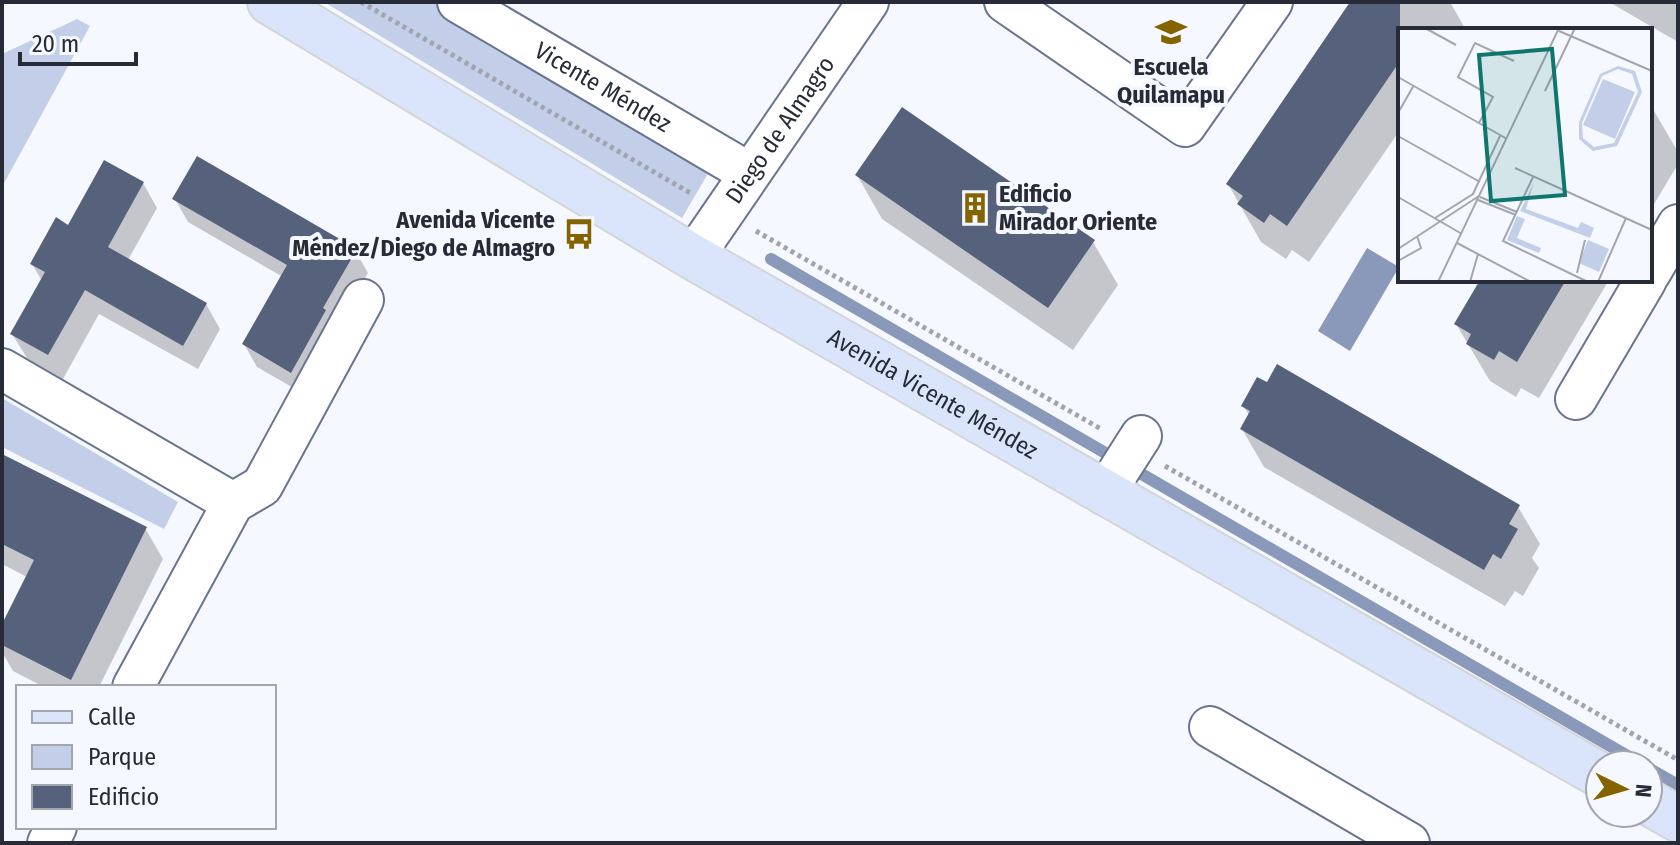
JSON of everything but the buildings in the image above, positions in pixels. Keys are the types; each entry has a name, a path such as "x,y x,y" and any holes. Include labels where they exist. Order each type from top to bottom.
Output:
{"main road":[{"name":"Avenida Vicente Méndez","path":"270,2 693,257 1124,463 1584,765"}],"street":[{"name":"Vicente Méndez","path":"458,2 749,173"},
{"name":"Diego de Almagro","path":"693,257 868,2"},
{"path":"1005,2 1185,126 1272,2"},
{"path":"1652,270 1678,225"},
{"path":"1576,399 1645,282"},
{"path":"134,685 233,503 262,486 363,300"},
{"path":"2,369 233,503"},
{"path":"1210,727 1409,843"}],"path":[{"path":"361,2 722,212 1124,463 1678,760"}],"green space":[{"path":"324,2 432,2 710,170 682,218"},
{"path":"77,19 90,26 2,187 2,54"},
{"path":"2,398 178,502 164,529 2,447"}],"shaded area":[{"path":"1367,248 1398,266 1350,351 1318,331"}],"waterway":[{"path":"771,259 1615,749"},
{"path":"1664,777 1678,785"}],"place":[{"name":"Escuela Quilamapu","path":"1171,32"},
{"name":"Edificio Mirador Oriente","path":"975,208"},
{"name":"Avenida Vicente Méndez/Diego de Almagro","path":"579,234"}]}
